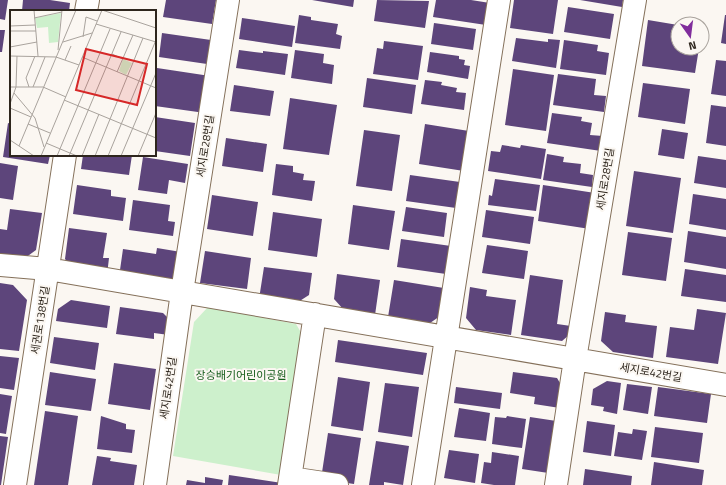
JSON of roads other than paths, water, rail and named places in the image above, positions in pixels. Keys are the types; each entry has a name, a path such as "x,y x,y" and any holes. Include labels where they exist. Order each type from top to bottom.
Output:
{"street":[{"path":"86,10 88,0"},
{"name":"세지로28번길","path":"182,292 228,0"},
{"path":"423,485 499,0"},
{"name":"세지로28번길","path":"575,359 635,0"},
{"name":"세권로138번길","path":"15,485 65,156"},
{"name":"세지로42번길","path":"0,265 48,269 726,385"},
{"name":"세지로42번길","path":"155,485 182,292"},
{"path":"315,314 289,482 337,485"},
{"path":"556,485 575,359"}],"park label":[{"name":"장승배기어린이공원","path":"241,375"}]}
